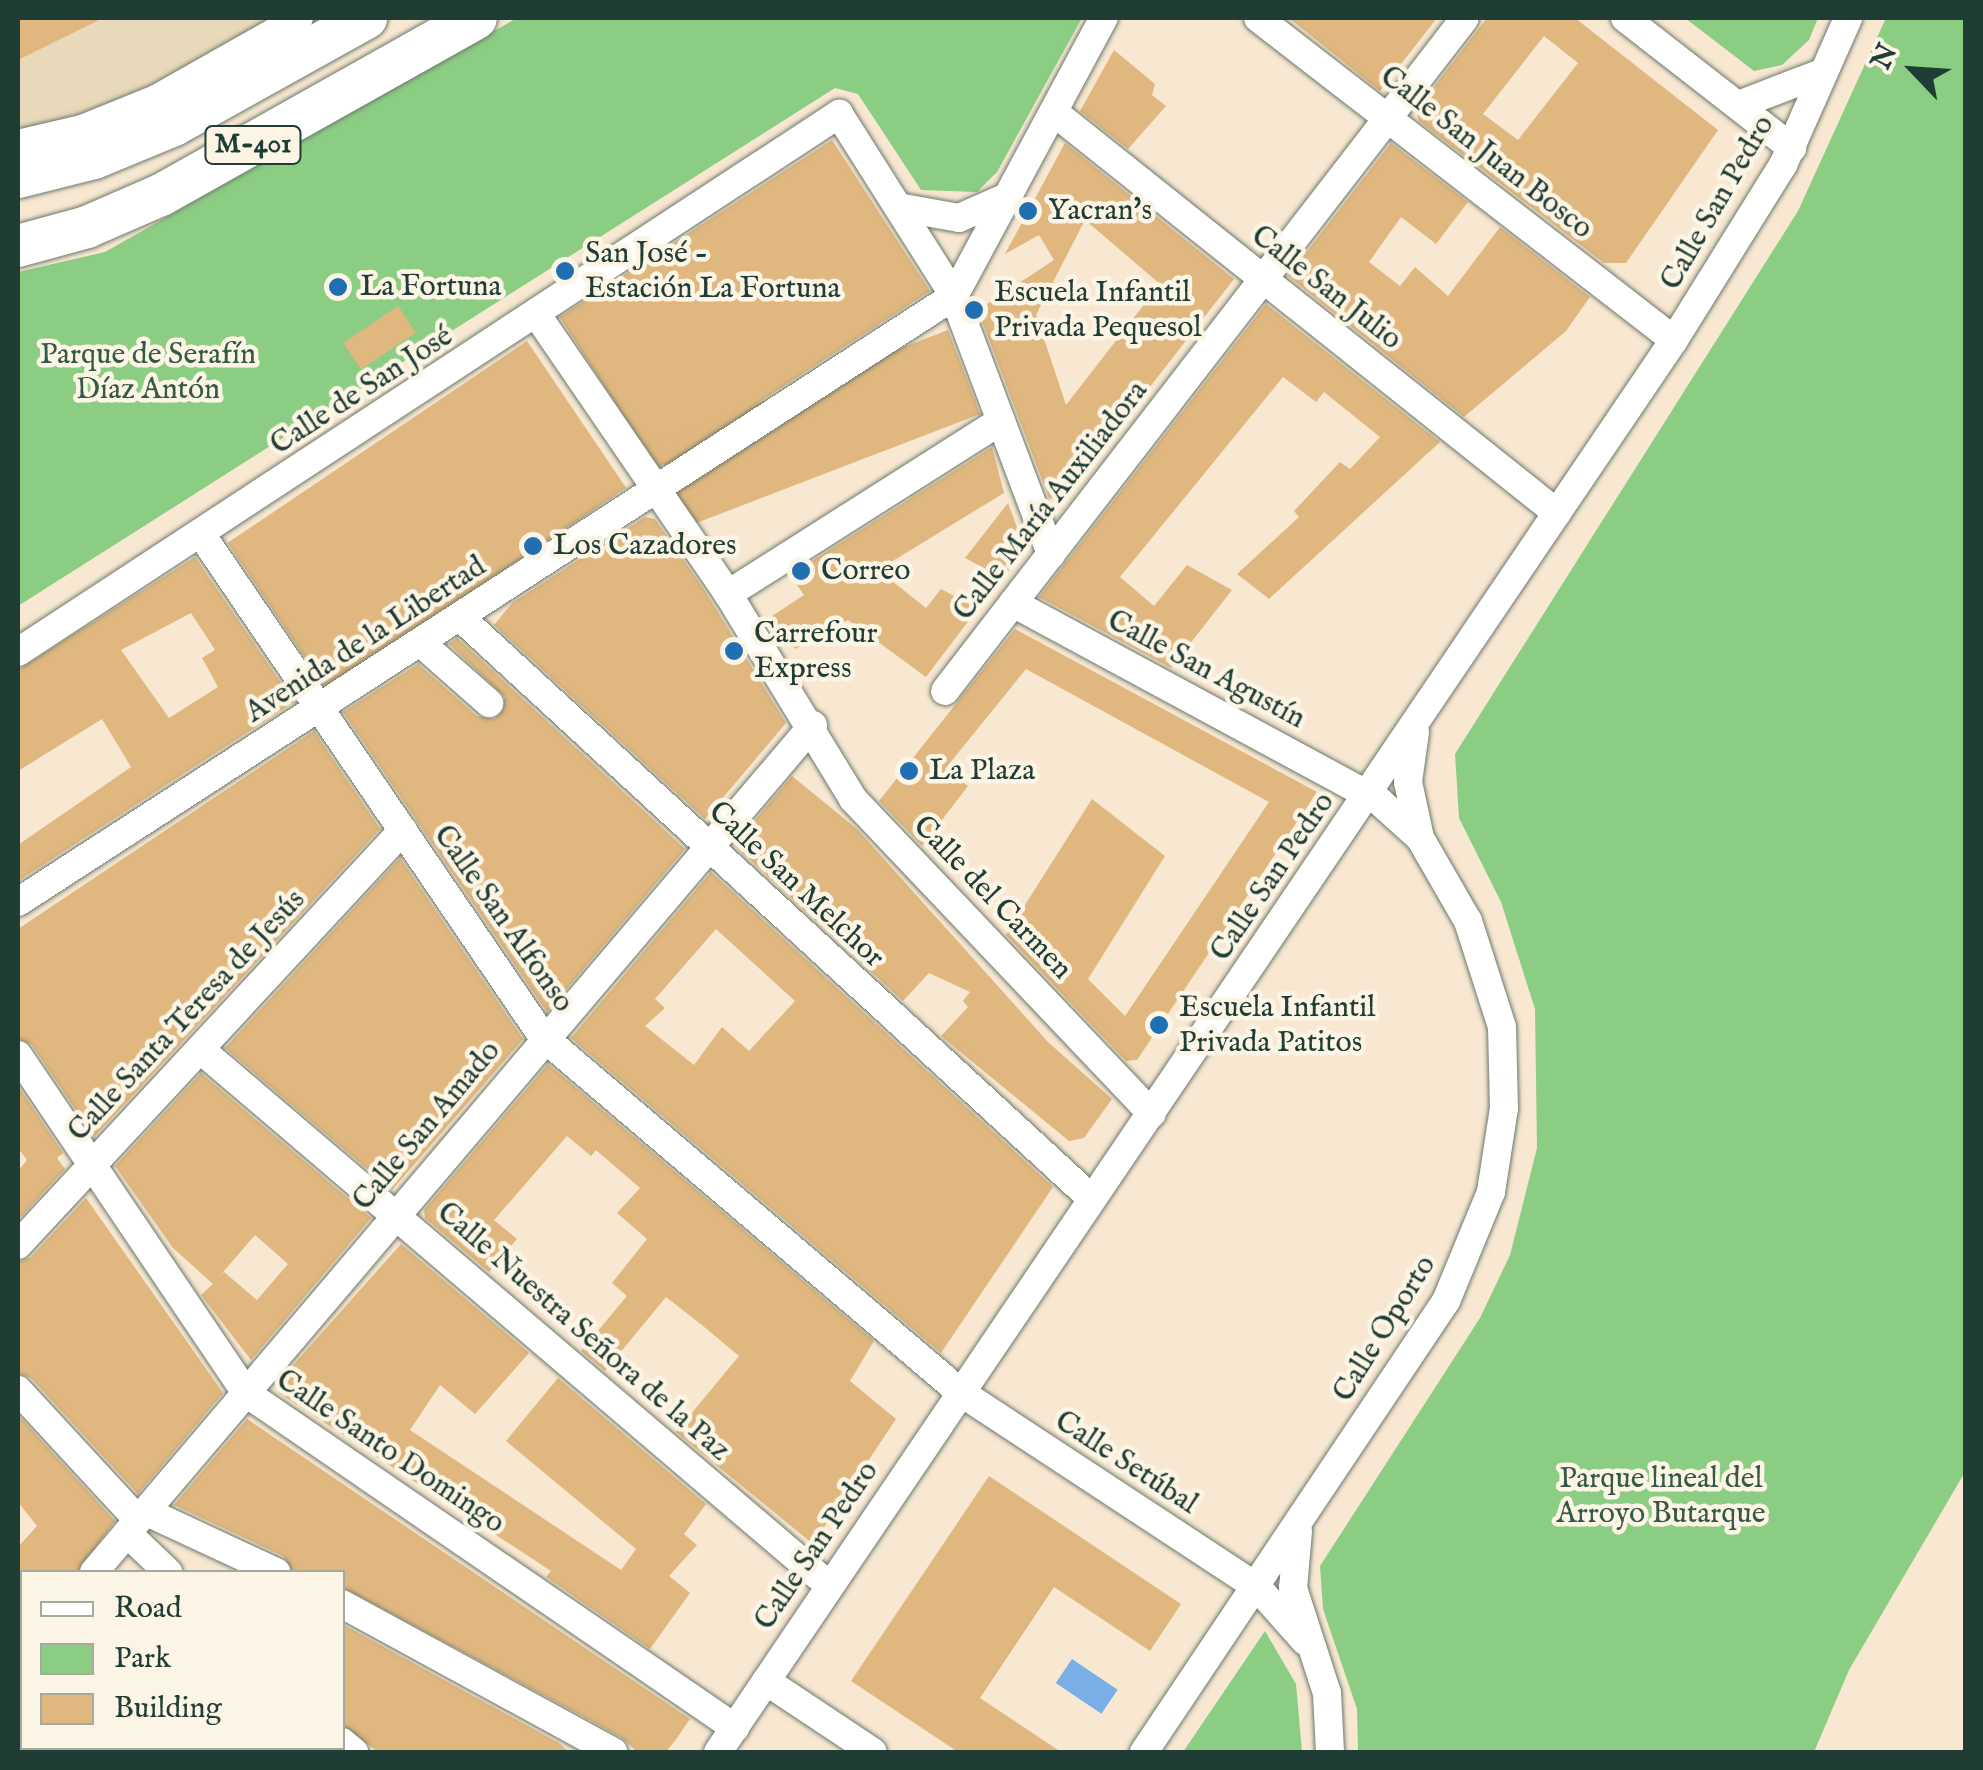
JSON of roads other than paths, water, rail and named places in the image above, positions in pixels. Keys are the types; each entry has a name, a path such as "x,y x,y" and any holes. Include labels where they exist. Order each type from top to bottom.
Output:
{"main road":[{"path":"18,177 94,158 174,125 366,18"},
{"name":"M-401","path":"18,246 87,227 160,195 476,18"}],"street":[{"path":"18,144 82,130 156,98 299,18"},
{"name":"Avenida de la Libertad","path":"18,902 954,296 1104,18"},
{"name":"Calle San Juan Bosco","path":"1258,18 1674,340"},
{"name":"Calle María Auxiliadora","path":"946,691 1465,18"},
{"path":"1624,18 1741,104 1792,148"},
{"name":"Calle San Pedro","path":"718,1752 1674,340 1792,148 1848,18"},
{"path":"1741,104 1824,72"},
{"name":"Calle San Julio","path":"1054,113 1557,514"},
{"name":"Calle de San José","path":"18,652 840,114 898,207"},
{"path":"898,207 958,218 1009,196"},
{"path":"898,207 954,296 1051,554"},
{"name":"Calle del Carmen","path":"537,315 813,724 853,799 1152,1114"},
{"path":"728,594 1001,422"},
{"name":"Calle San Alfonso","path":"201,534 318,711 544,1036 960,1392"},
{"name":"Calle San Agustín","path":"1013,603 1368,794"},
{"name":"Calle San Melchor","path":"460,617 1090,1198"},
{"path":"421,643 489,704"},
{"name":"Calle Oporto","path":"1144,1752 1446,1301 1478,1228 1499,1150 1502,1027 1468,921 1420,838 1408,782 1418,720"},
{"name":"Calle San Amado","path":"96,1570 705,846 813,724"},
{"name":"Calle Oporto","path":"1368,794 1420,838"},
{"name":"Calle Santa Teresa de Jesús","path":"18,1245 402,830"},
{"name":"Calle Nuestra Señora de la Paz","path":"201,1050 830,1586"},
{"name":"Calle Santo Domingo","path":"18,1054 246,1393 735,1728"},
{"path":"18,1390 137,1521 167,1570"},
{"name":"Calle Setúbal","path":"960,1392 1257,1588 1306,1641"},
{"path":"1300,1520 1292,1578 1306,1641 1327,1692 1330,1752"},
{"path":"137,1521 271,1570"},
{"path":"345,1606 614,1752"},
{"path":"766,1681 874,1752"}],"water":[{"path":"1072,1659 1118,1690 1101,1714 1056,1683"}],"place":[{"name":"Yacran's","path":"1028,211"},
{"name":"San José - Estación La Fortuna","path":"565,271"},
{"name":"La Fortuna","path":"338,287"},
{"name":"Escuela Infantil Privada Pequesol","path":"974,310"},
{"name":"Los Cazadores","path":"533,546"},
{"name":"Correo","path":"801,571"},
{"name":"Carrefour Express","path":"734,651"},
{"name":"La Plaza","path":"909,771"},
{"name":"Escuela Infantil Privada Patitos","path":"1159,1025"}],"park label":[{"name":"Parque de Serafín Díaz Antón","path":"148,372"},
{"name":"Parque lineal del Arroyo Butarque","path":"1661,1496"}]}
